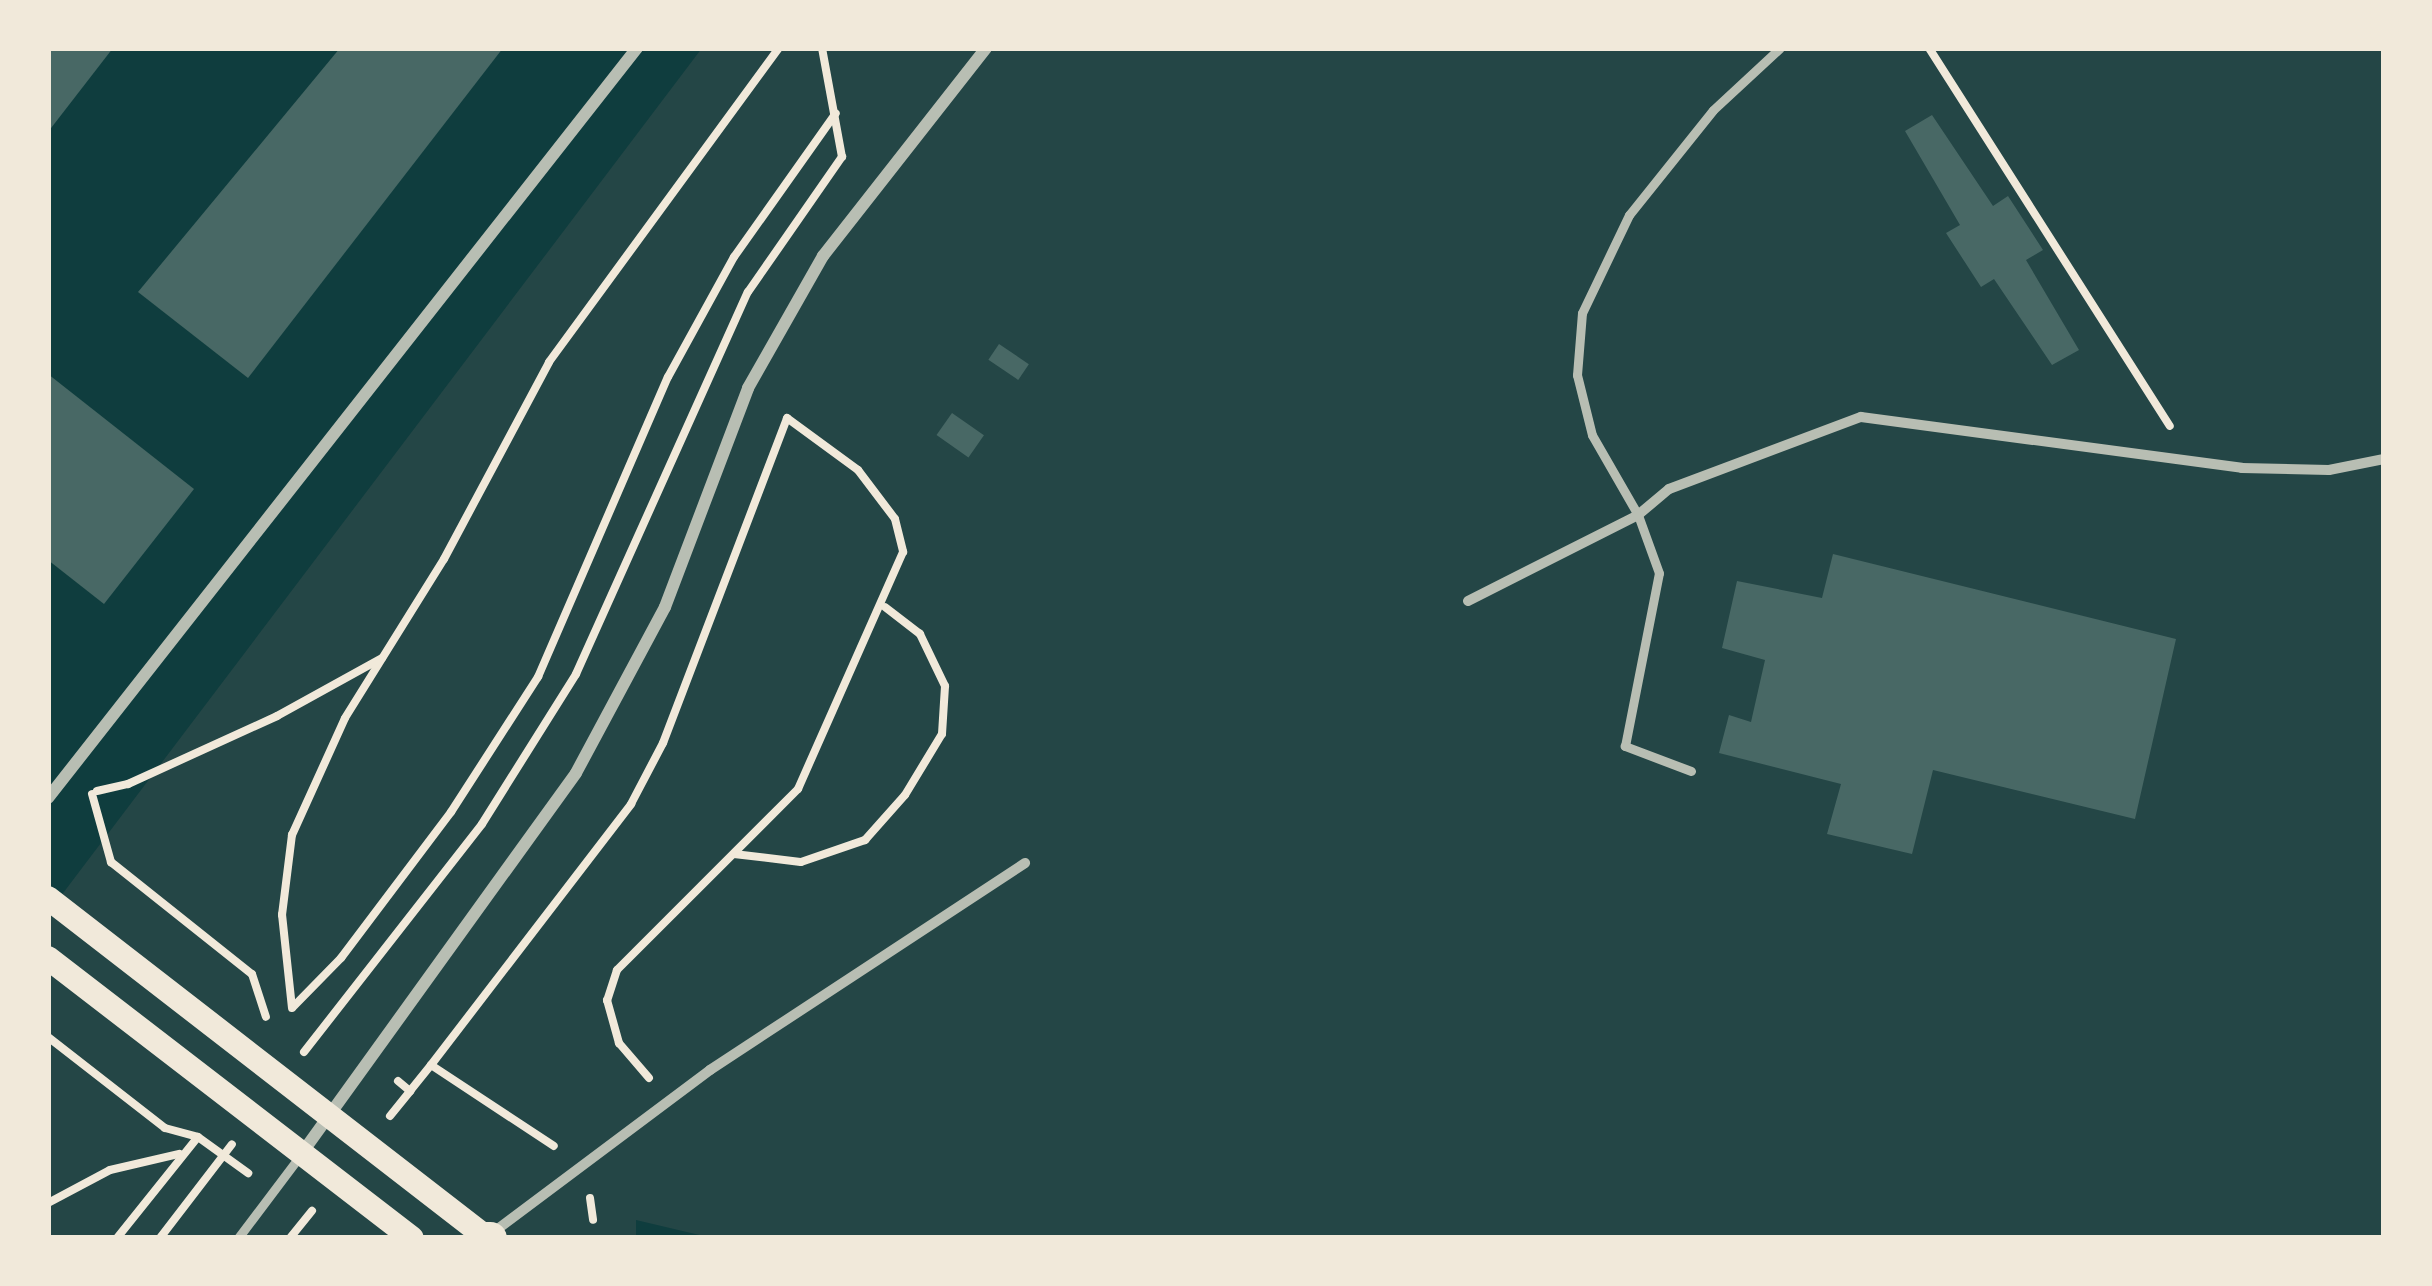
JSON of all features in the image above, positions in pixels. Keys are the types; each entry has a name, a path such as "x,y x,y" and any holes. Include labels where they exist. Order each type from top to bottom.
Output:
{"main road":[{"path":"48,898 488,1238"},
{"path":"48,958 412,1238"}],"street":[{"path":"48,798 638,48"},
{"path":"302,1153 577,773 664,608 748,388 824,256 986,48"},
{"path":"1468,601 1638,515 1669,489 1861,417 2191,460 2329,470 2384,458"},
{"path":"488,1238 669,1101 1025,863"}],"lane":[{"path":"1690,771 1624,746 1659,573 1638,515 1592,435 1576,375 1582,313 1629,215 1713,110 1780,48"},
{"path":"238,1238 302,1153"}],"path":[{"path":"778,48 549,362 383,657 292,835 282,914 292,1008 341,958 451,812 538,677 668,376 734,256 836,113"},
{"path":"292,1038 307,1049 482,824 576,674 728,332 842,157 822,48"},
{"path":"1929,48 2191,460"},
{"path":"390,1115 631,804 663,742 787,418 858,470 895,519 903,552 885,608 798,789 641,938 607,1000 619,1043 669,1101"},
{"path":"733,854 801,862 865,840 905,795 942,734 945,686 920,634 885,608"},
{"path":"91,792 128,784 277,716 383,657"},
{"path":"67,775 91,792 111,862 252,974 266,1018 278,1027"},
{"path":"48,1037 165,1128 224,1154 160,1238"},
{"path":"431,1065 584,1166 593,1220"},
{"path":"398,1081 410,1091"},
{"path":"117,1238 190,1148"},
{"path":"48,1203 110,1170 181,1154"},
{"path":"291,1238 313,1210"}],"shaded area":[{"path":"702,48 2384,48 2384,1238 712,1238 636,1220 636,1238 48,1238 48,913"}],"building":[{"path":"48,48 113,48 48,132"},
{"path":"340,48 503,48 248,378 138,292"},
{"path":"1932,115 1993,206 2008,196 2043,250 2026,260 2079,350 2052,365 1994,279 1981,287 1946,233 1960,225 1905,131"},
{"path":"999,344 1029,364 1018,380 988,360"},
{"path":"48,374 194,489 104,604 48,560"},
{"path":"952,413 984,435 968,457 937,435"},
{"path":"1833,554 2176,639 2135,819 1933,770 1912,854 1827,834 1841,784 1719,753 1729,715 1751,722 1765,660 1722,648 1737,581 1822,598"}]}
